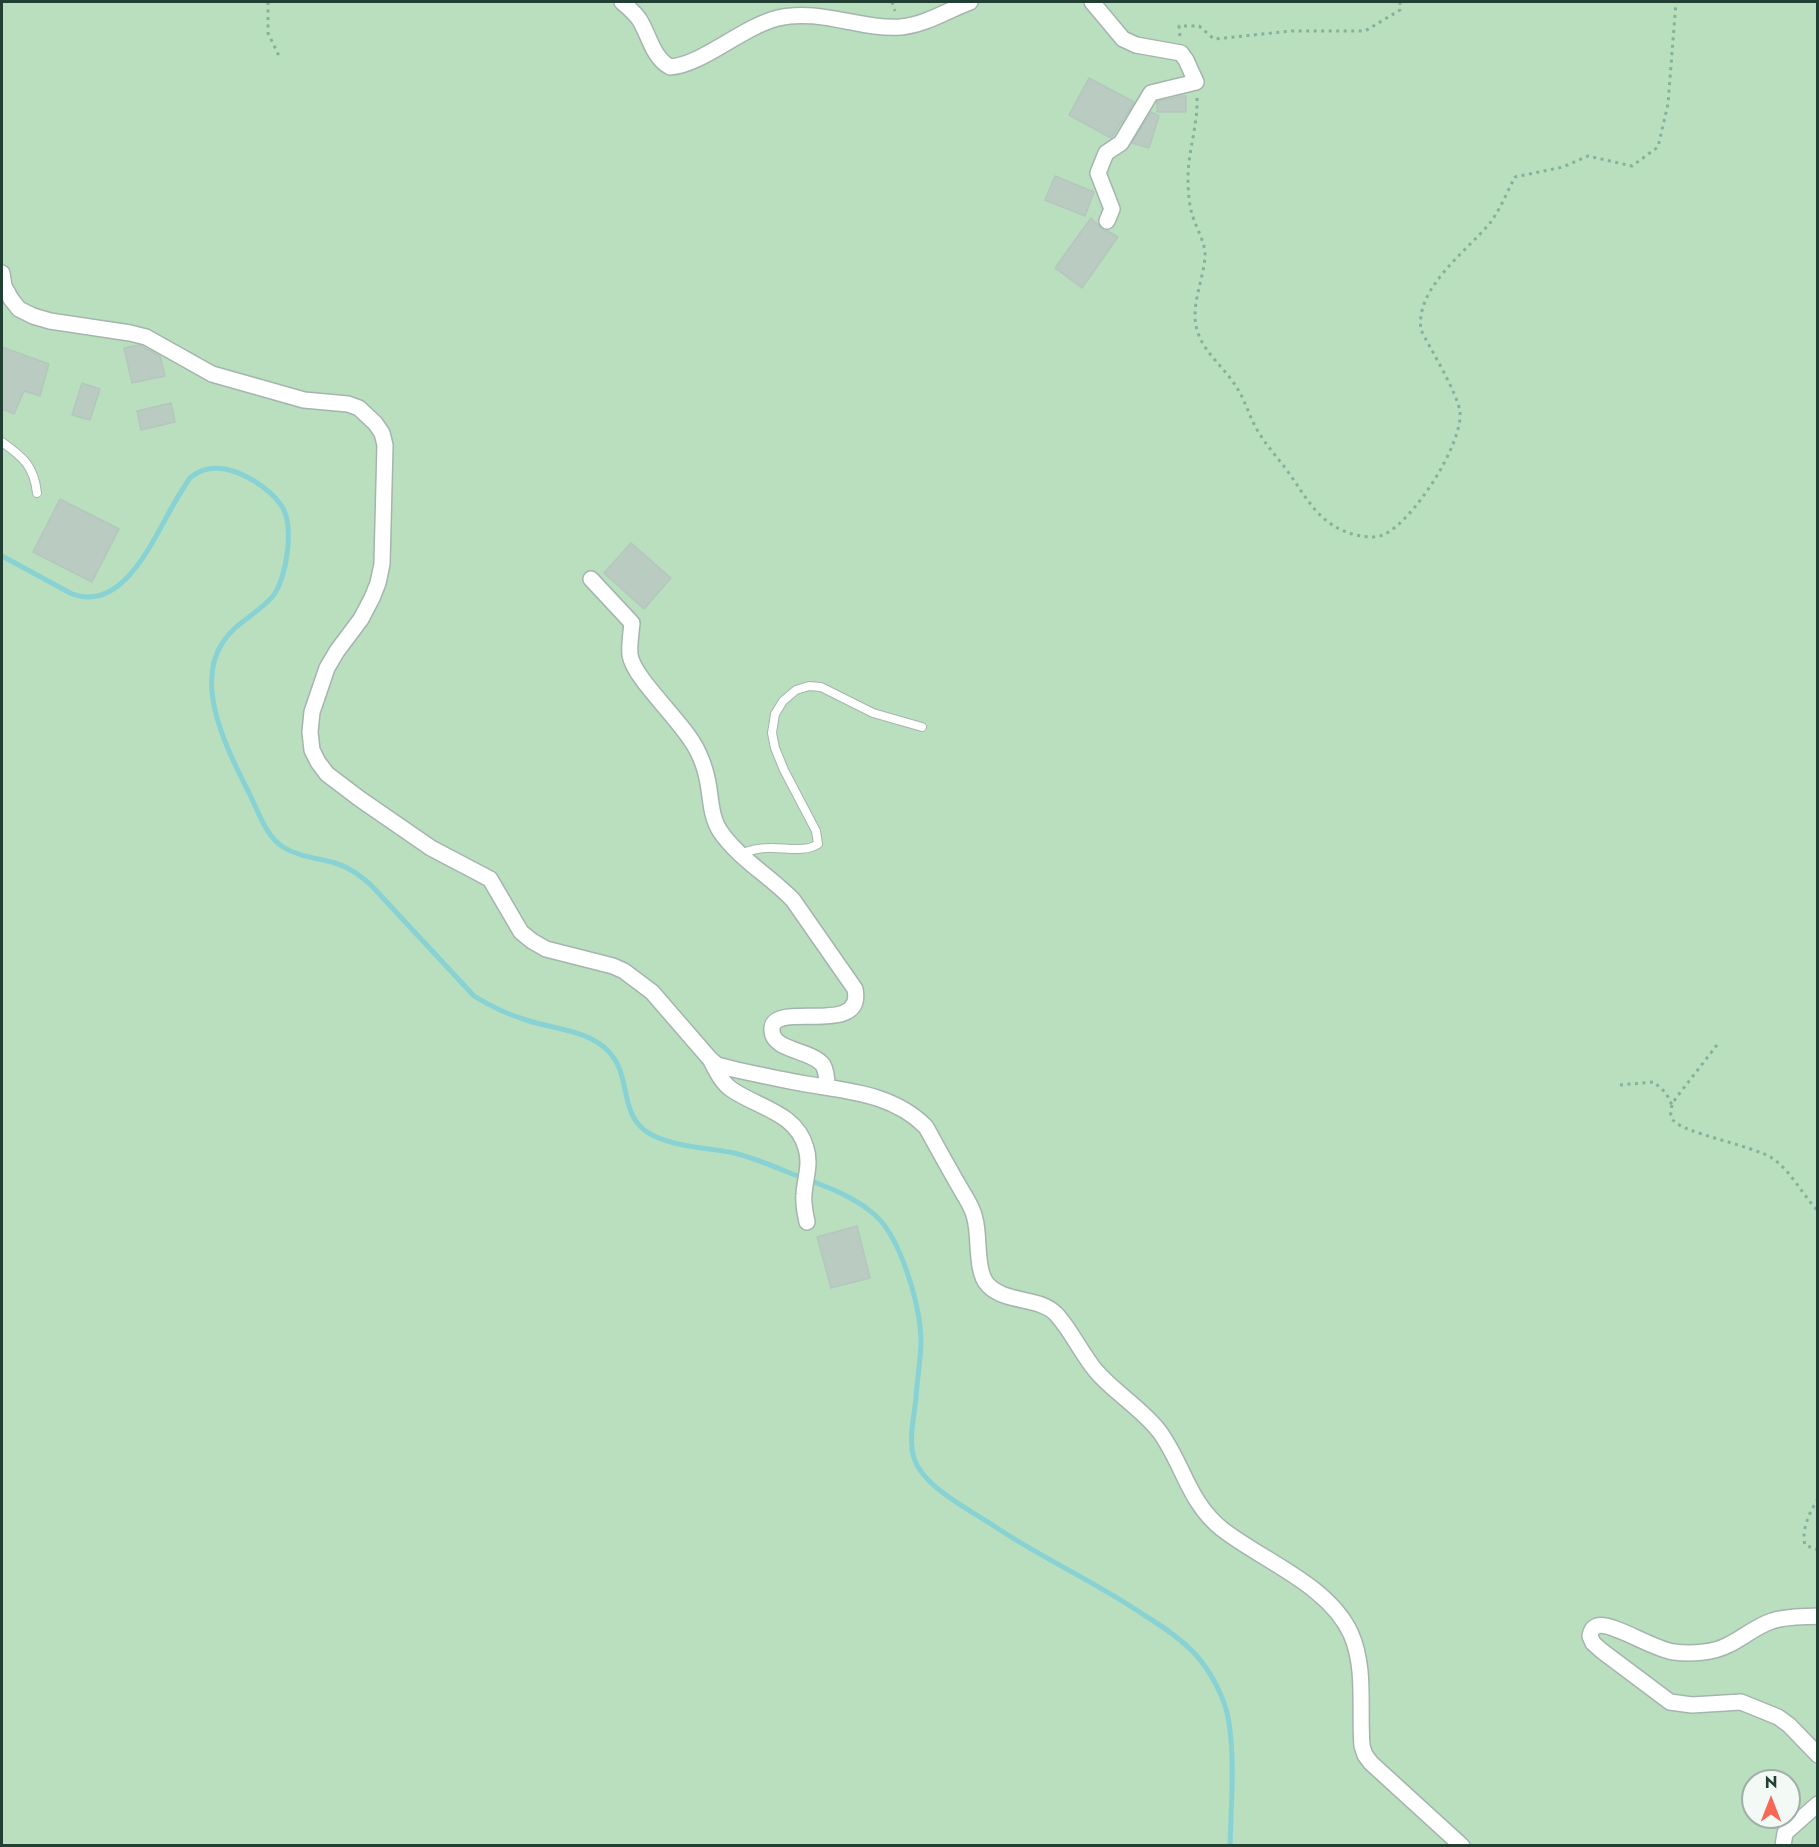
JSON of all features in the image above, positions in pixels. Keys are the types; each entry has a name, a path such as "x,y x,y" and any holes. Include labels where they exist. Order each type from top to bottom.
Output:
{"street":[{"path":"622,2 640,21 657,55 669,67 686,63 757,25 787,16 814,16 900,27 929,19 970,2"},
{"path":"1092,2 1123,39 1136,45 1181,53 1196,82 1150,93 1121,143 1106,153 1098,173 1112,209 1107,221"},
{"path":"2,273 4,286 11,299 19,309 33,316 50,321 146,337 212,374 304,400 348,404 367,414 382,433 386,445 382,564 372,598 361,619 327,668 312,712 312,750 327,774 431,848 490,879 521,932 532,941 564,954 613,966 638,980 675,1017 717,1065 890,1102 906,1109 921,1122 926,1127 975,1216 981,1270 988,1286 998,1292 1039,1305 1056,1314 1098,1373 1159,1431 1196,1501 1207,1514 1233,1537 1314,1590 1342,1618 1351,1633 1357,1651 1360,1669 1362,1746 1365,1755 1462,1845"},
{"path":"591,579 632,623 630,656 638,672 688,734 696,748 707,775 715,820 719,829 741,854 793,900 852,981 856,1000 850,1010 827,1016 782,1018 772,1027 772,1033 780,1044 800,1051 822,1064 827,1077 827,1087"},
{"path":"710,1059 721,1080 732,1090 781,1114 797,1131 806,1148 808,1164 803,1197 807,1222"},
{"path":"1818,1616 1782,1618 1771,1621 1757,1627 1728,1646 1705,1652 1664,1651 1615,1628 1602,1625 1591,1630 1590,1636 1593,1643 1670,1702 1692,1705 1741,1702 1778,1717 1818,1755"},
{"path":"1783,1845 1785,1833 1818,1804"}],"lane":[{"path":"2,442 27,462 35,477 37,493"},
{"path":"741,854 759,849 808,849 818,844 816,831 784,770 772,733 775,714 783,701 796,690 809,686 821,687 873,713 921,727"}],"path":[{"path":"268,2 268,33 280,58"},
{"path":"1181,53 1179,26 1199,26 1214,39 1292,31 1365,31 1400,10 1400,2"},
{"path":"1196,82 1197,115 1188,178 1191,212 1204,246 1205,256 1195,311 1198,334 1238,389 1259,433 1320,517 1356,535 1370,537 1383,535 1395,526 1427,492 1445,461 1458,431 1460,413 1456,398 1422,330 1420,318 1423,304 1430,290 1491,220 1515,177 1563,167 1588,156 1632,166 1658,147 1668,104 1676,2"},
{"path":"1717,1045 1672,1105 1673,1121 1759,1151 1774,1160 1788,1173 1818,1211"},
{"path":"1620,1085 1654,1082 1666,1093 1672,1105"},
{"path":"1818,1498 1812,1507 1803,1538 1806,1545 1818,1550"}],"green space":[{"path":"2,2 1817,2 1817,1845 2,1846"}],"building":[{"path":"1089,78 1134,102 1111,138 1069,115"},
{"path":"1186,96 1186,112 1157,112 1157,102"},
{"path":"1151,112 1159,116 1149,148 1132,143"},
{"path":"1055,176 1094,192 1085,216 1045,200"},
{"path":"1091,218 1103,230 1118,237 1082,288 1055,268"},
{"path":"139,345 160,356 165,376 132,383 124,348"},
{"path":"2,347 49,364 40,396 24,391 14,414 2,409"},
{"path":"82,383 100,389 90,420 72,415"},
{"path":"171,403 175,422 141,430 137,411"},
{"path":"60,499 119,529 92,582 33,552"},
{"path":"631,543 671,578 644,609 604,573"},
{"path":"857,1226 870,1278 831,1288 817,1237"}],"waterway":[{"path":"2,556 72,594 92,597 109,592 125,580 151,545 188,480 199,472 216,468 233,471 256,482 276,499 281,505 288,525 288,551 282,577 273,596 234,629 223,642 215,659 212,679 213,699 224,740 267,830 283,847 302,855 340,865 370,884 474,996 512,1015 570,1031 601,1045 609,1052 621,1073 634,1118 652,1135 682,1145 734,1153 757,1160 837,1191 875,1215 893,1239 901,1255 913,1291 920,1326 921,1347 912,1442 912,1451 918,1467 924,1476 953,1500 1158,1624 1184,1643 1201,1661 1221,1696 1229,1723 1232,1769 1230,1846"}]}
